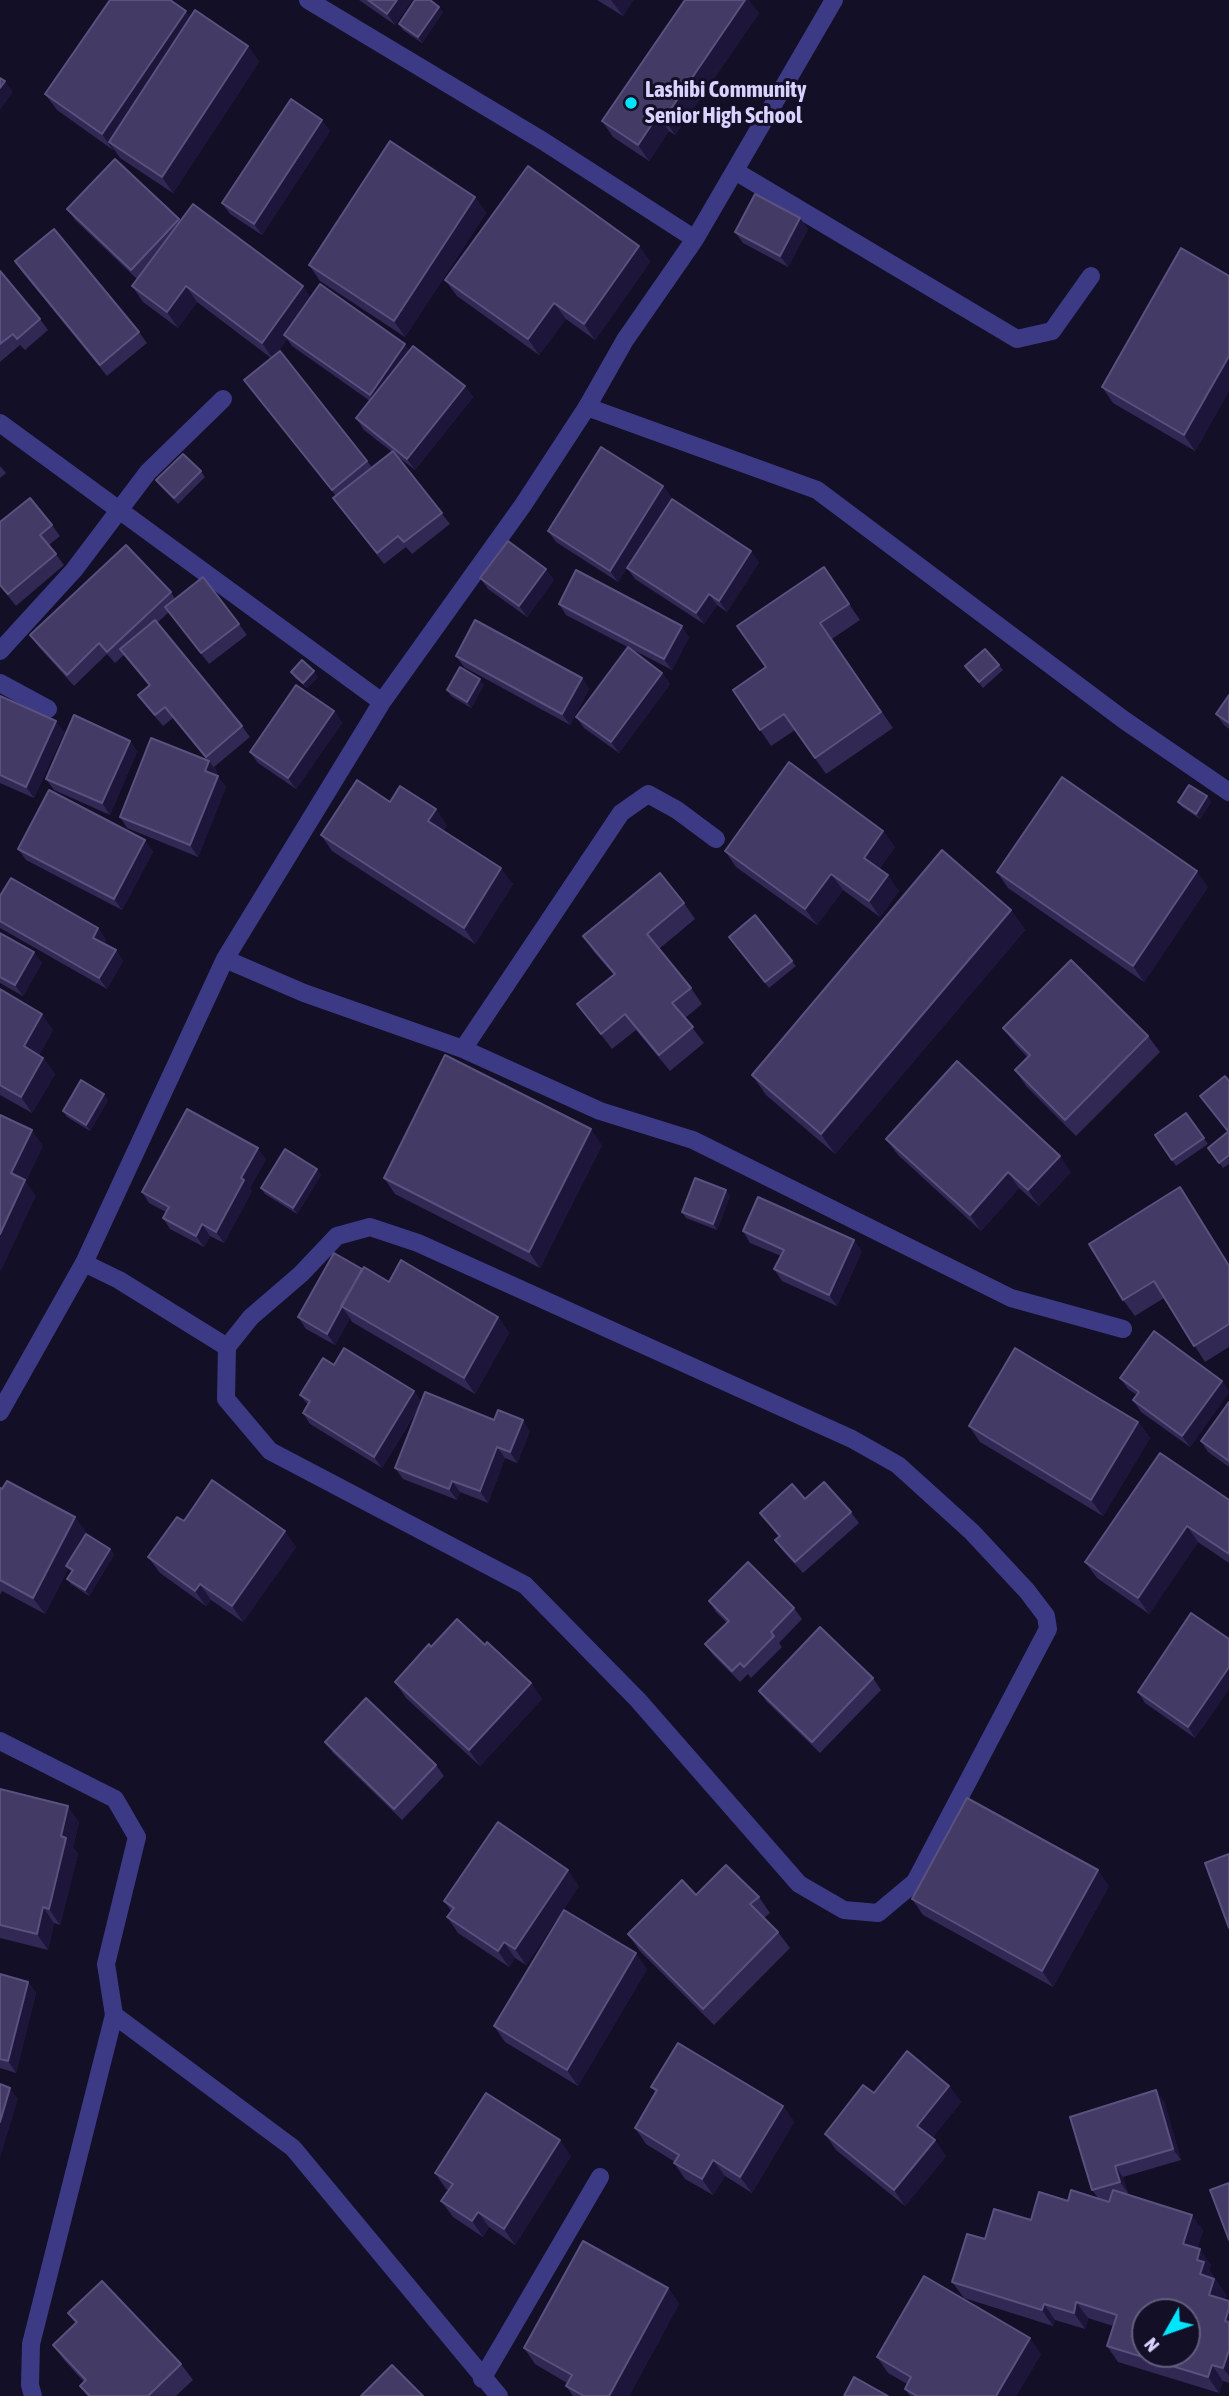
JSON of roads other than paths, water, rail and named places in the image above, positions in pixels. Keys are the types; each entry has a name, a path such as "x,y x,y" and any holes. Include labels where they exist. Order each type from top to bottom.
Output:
{"street":[{"path":"308,0 543,141 695,239"},
{"path":"0,1412 83,1263 225,959 382,702 523,505 587,407 625,340 695,239 834,0"},
{"path":"735,171 1017,339 1052,331 1091,276"},
{"path":"0,651 74,570 148,472 223,399"},
{"path":"587,407 817,490 1124,720 1229,792"},
{"path":"0,423 382,702"},
{"path":"0,683 48,709"},
{"path":"463,1049 621,813 648,794 677,810 716,839"},
{"path":"225,959 304,993 463,1049 600,1111 693,1140 1011,1298 1123,1329"},
{"path":"370,1227 418,1243 852,1439 898,1465 972,1532 1009,1571 1046,1616 1048,1629 915,1882 878,1913 844,1910 799,1884 638,1700 525,1585 270,1451 226,1399 227,1347 251,1317 301,1274 337,1236 370,1227"},
{"path":"83,1263 119,1280 227,1347"},
{"path":"0,1741 115,1799 137,1837 106,1964 114,2015 31,2344 30,2385 33,2396"},
{"path":"114,2015 293,2148 482,2379 499,2396"},
{"path":"482,2379 600,2177"}],"place":[{"name":"Lashibi Community Senior High School","path":"631,103"}]}
